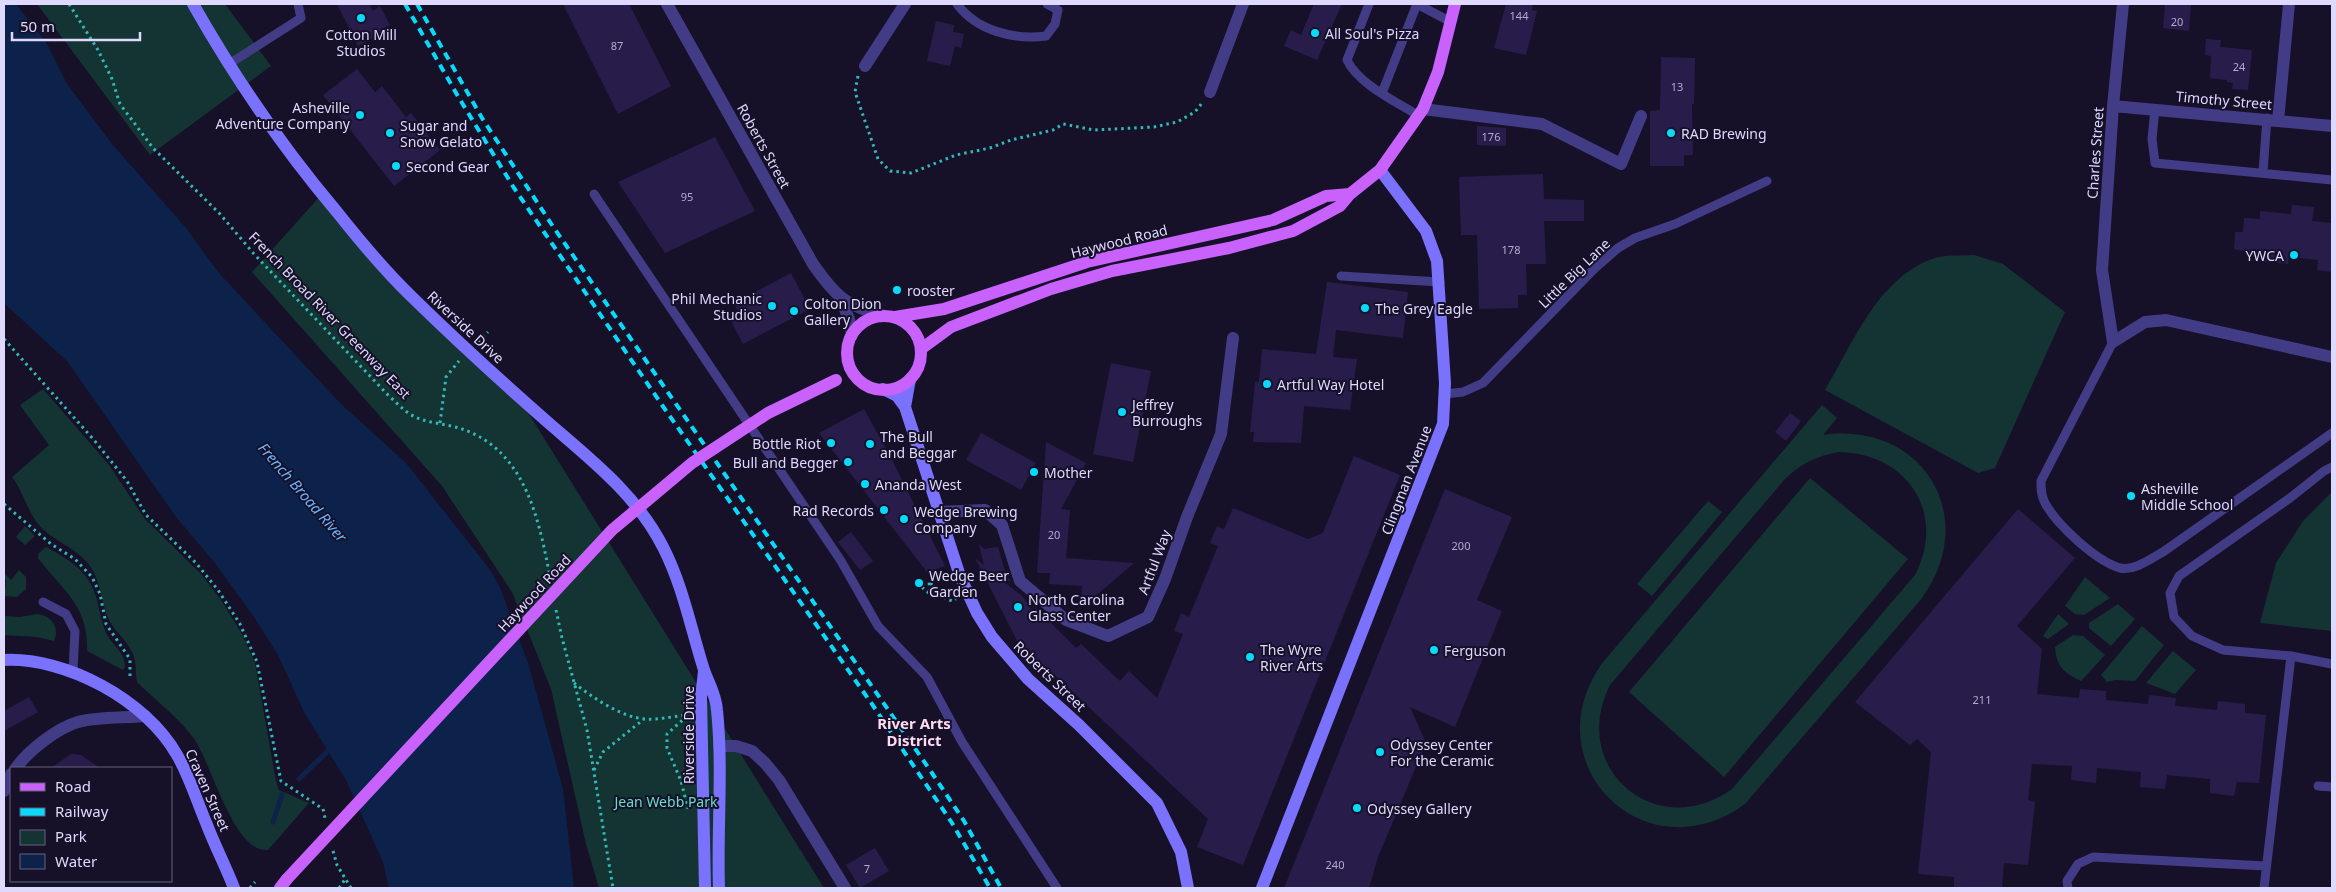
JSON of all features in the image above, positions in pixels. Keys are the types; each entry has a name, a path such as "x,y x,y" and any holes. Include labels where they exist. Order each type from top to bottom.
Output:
{"main road":[{"name":"Riverside Drive","path":"193,4 253,103 293,160 378,261 409,295 471,354 589,456 628,495 646,518 664,548 690,616 704,671 715,695 719,746 719,888"},
{"path":"1380,170 1421,113 1438,72 1455,4"},
{"name":"Haywood Road","path":"921,349 952,327 1051,289 1112,271 1229,248 1293,231 1340,206 1350,194 1380,170"},
{"name":"Clingman Avenue","path":"1262,888 1438,443 1444,416 1445,394 1440,282 1437,261 1426,231 1380,170"},
{"name":"Haywood Road","path":"889,317 944,309 1087,262 1273,220 1326,196 1350,194"},
{"path":"1108,258 1112,271"},
{"path":"883,389 898,387 910,379 919,365 921,349 912,329 889,317 865,321 852,335 847,354 853,372 866,384 897,396 905,407"},
{"name":"Haywood Road","path":"284,884 618,525 692,463 768,413 853,372"},
{"name":"Roberts Street","path":"910,379 905,407 960,576 992,637 1028,679 1079,725 1157,803 1181,852 1188,888"},
{"name":"Craven Street","path":"4,660 41,662 73,671 105,688 145,716 177,754 234,888"},
{"name":"Riverside Drive","path":"704,671 701,698 703,713 705,888"}],"street":[{"name":"Roberts Street","path":"667,4 813,264 841,300 849,320 852,335"},
{"path":"866,66 905,4"},
{"path":"1210,92 1243,4"},
{"name":"Charles Street","path":"2113,342 2102,270 2113,106 2123,4"},
{"path":"2273,120 2288,4"},
{"name":"Timothy Street","path":"2113,106 2332,126"},
{"path":"1421,113 1542,124 1621,164 1641,116"},
{"name":"Roberts Street","path":"841,300 863,310 889,317"},
{"path":"2113,342 2145,322 2166,320 2332,357"},
{"name":"Artful Way","path":"939,512 985,510 991,515 1002,525 1020,580 1066,620 1108,636 1148,617 1165,579 1187,517 1221,434 1233,338"},
{"path":"17,767 25,755 53,735 78,722 145,716"},
{"path":"719,746 736,746 752,751 765,762 779,780 845,888"},
{"path":"4,791 10,776"}],"lane":[{"path":"229,64 301,18 298,4"},
{"path":"957,4 965,14 998,33 1026,38 1046,36 1055,24 1058,10 1047,4"},
{"path":"1369,4 1347,60 1352,71 1382,93 1421,113"},
{"path":"1382,93 1417,4 1451,22"},
{"path":"2155,109 2152,139 2156,162 2332,180"},
{"path":"2263,172 2273,120"},
{"name":"Little Big Lane","path":"1445,394 1463,392 1483,383 1594,269 1618,248 1635,238 1675,224 1767,180"},
{"path":"594,194 840,561 878,626 927,677 962,742 1057,888"},
{"path":"1341,276 1440,282"},
{"path":"2113,342 2041,481 2041,492 2044,503 2061,525 2099,556 2121,568 2136,567 2163,552 2332,432"},
{"path":"2332,467 2179,576 2170,593 2174,617 2192,636 2223,650 2291,656 2332,664"},
{"path":"43,602 66,614 75,631 73,671"},
{"path":"2264,888 2291,656"},
{"path":"2318,786 2332,787"},
{"path":"2068,888 2067,881 2078,864 2093,858 2159,859 2266,866"}],"path":[{"name":"French Broad River Greenway East","path":"69,4 98,50 112,79 120,104 153,148 220,214 254,254 394,400 408,413 465,430 486,440 508,461 530,496 550,580"},
{"path":"866,66 859,69 855,92 878,159 890,172 911,173 956,155 990,148 1011,140 1053,130 1062,124 1094,130 1154,127 1177,122 1196,112 1210,92"},
{"path":"4,339 127,481 146,515 196,563 218,590 240,624 257,662 281,780 322,809 327,828"},
{"path":"440,422 446,377 457,364"},
{"path":"4,504 51,544 75,559 92,577 100,594 106,624 130,659 130,680"},
{"path":"917,583 930,594 929,581 941,596 952,601"},
{"path":"556,609 587,730 612,888"},
{"path":"574,682 594,699 615,710 644,719 703,713"},
{"path":"687,715 667,734 667,748 681,781 688,818"},
{"path":"594,771 603,752 644,719"},
{"path":"332,846 337,865 351,888"},
{"path":"339,888 346,878"},
{"path":"250,888 255,882"}],"green space":[{"path":"37,4 225,4 271,66 150,155"},
{"name":"Jean Webb Park","path":"322,194 387,273 529,414 824,888 599,888 586,844 551,689 512,592 442,486 252,272"},
{"path":"1974,255 2003,264 2065,312 1995,468 1978,473 1825,390 1868,315 1896,281 1913,268 1937,257"},
{"path":"43,389 109,465 145,519 201,574 221,600 242,634 255,663 279,790 309,803 268,850 255,847 244,837 233,821 192,736 172,714 137,682 134,656 108,618 95,574 91,568 74,551 38,524 12,477 49,445 20,405"},
{"path":"1822,405 1837,418 1823,435 1858,435 1889,443 1913,459 1932,481 1943,507 1945,536 1939,567 1922,598 1745,804 1707,823 1670,827 1637,818 1609,798 1589,771 1580,737 1584,700 1603,662","holes":["1839,452 1863,455 1884,463 1901,475 1914,491 1923,509 1926,530 1924,552 1915,575 1732,789 1704,803 1675,807 1649,802 1627,789 1610,769 1601,744 1600,716 1610,685 1790,474 1816,458 1831,454"]},
{"path":"1810,478 1908,559 1724,777 1629,692"},
{"path":"2332,492 2332,631 2260,623 2276,563 2303,521"},
{"path":"1708,501 1722,512 1652,596 1637,584"},
{"path":"25,526 35,536 25,545 16,537"},
{"path":"46,547 70,561 88,580 93,588 107,635 119,650 125,662 123,670 87,651 84,622 79,610 38,558 38,554"},
{"path":"19,570 26,577 26,589 17,597 4,596 6,582 4,573 11,580"},
{"path":"2085,577 2110,598 2084,615 2075,614 2065,606"},
{"path":"2118,604 2135,619 2111,646 2089,628 2089,623"},
{"path":"37,614 47,617 53,623 56,631 54,641 37,637 4,635 4,616 20,617"},
{"path":"2058,614 2069,624 2048,639 2043,636"},
{"path":"2142,626 2164,645 2135,681 2115,680 2107,682 2101,675"},
{"path":"2073,635 2083,636 2105,655 2081,681 2062,668 2056,654 2055,647"},
{"path":"2173,651 2196,670 2175,694 2146,683"}],"water":[{"name":"French Broad River","path":"4,4 16,4 47,44 67,84 112,144 187,229 218,272 340,403 406,463 491,571 501,590 529,666 563,789 574,888 389,888 383,862 346,780 305,714 278,655 256,620 215,563 176,517 68,362 4,303"}],"building":[{"name":"Cotton Mill Studios","path":"337,4 369,4 373,11 380,6 390,25 382,29 384,33 358,46"},
{"path":"563,4 629,4 671,86 618,114"},
{"name":"All Soul's Pizza","path":"1314,4 1342,4 1317,60 1284,46 1291,30 1301,35"},
{"path":"1506,4 1533,4 1532,10 1537,11 1526,55 1494,48"},
{"path":"2165,4 2191,4 2189,31 2163,28"},
{"path":"936,21 954,25 953,32 964,34 961,48 955,46 950,66 927,61"},
{"path":"2206,39 2221,40 2220,47 2252,50 2248,90 2232,89 2233,83 2227,82 2227,80 2210,78 2211,56 2205,55"},
{"path":"1661,57 1695,58 1694,104 1692,104 1693,155 1684,155 1684,166 1650,166 1650,111 1660,110"},
{"name":"Sugar and Snow Gelato","path":"357,69 375,92 382,86 406,117 411,113 440,150 394,186 323,95"},
{"path":"1477,126 1506,128 1506,146 1477,145"},
{"path":"715,137 755,211 665,253 618,182"},
{"path":"1543,174 1544,199 1584,200 1584,221 1544,221 1546,264 1526,264 1527,295 1518,295 1518,308 1479,309 1477,235 1461,235 1459,177"},
{"name":"YWCA","path":"2292,205 2314,207 2312,221 2332,223 2332,272 2317,270 2318,260 2289,257 2288,264 2255,261 2256,254 2234,249 2235,232 2243,232 2244,218 2260,219 2260,211 2291,214"},
{"name":"Phil Mechanic Studios","path":"791,273 810,309 743,344 729,317 738,312 734,303"},
{"path":"1327,282 1408,292 1403,338 1336,330 1333,357 1357,359 1350,410 1304,406 1301,443 1253,442 1254,432 1250,432 1255,382 1259,382 1262,349 1316,354"},
{"name":"Jeffrey Burroughs","path":"1111,363 1151,371 1133,462 1093,454"},
{"path":"864,409 890,456 945,566 927,572 819,433"},
{"path":"1790,413 1801,421 1786,441 1775,432"},
{"path":"981,433 1036,463 1021,490 966,460"},
{"path":"1046,442 1086,463 1061,509 1070,510 1066,558 1134,563 1092,599 1081,599 1082,586 1049,584 1050,573 1037,573"},
{"name":"The Wyre River Arts","path":"1354,456 1400,475 1243,865 1197,847 1208,819 1045,666 1041,670 1026,658 975,558 984,565 979,544 984,549 998,547 1005,571 1002,571 1011,581 1003,581 1022,596 1035,614 1035,607 1076,648 1081,644 1120,681 1129,671 1157,698 1183,634 1174,631 1181,613 1189,617 1218,546 1210,543 1217,526 1224,529 1233,508 1308,539 1323,533"},
{"path":"1445,489 1512,517 1477,600 1502,611 1455,727 1410,707 1426,743 1378,857 1369,888 1284,888"},
{"path":"2018,509 2075,558 2017,626 2042,649 2037,694 2079,698 2080,689 2106,691 2106,700 2148,704 2149,695 2176,698 2175,706 2217,710 2218,701 2245,704 2245,713 2266,715 2259,783 2237,782 2234,796 2210,793 2210,779 2167,775 2165,789 2140,787 2141,772 2097,768 2096,783 2071,780 2072,766 2032,764 2028,800 2035,802 2028,865 2004,863 2002,888 1954,888 1954,877 1918,874 1931,752 1917,739 1910,745 1855,702"},
{"path":"851,532 873,561 860,570 838,542"},
{"path":"29,697 38,712 4,731 4,711"},
{"path":"71,754 81,755 99,767 52,767"},
{"path":"875,848 889,871 860,888 846,865"}],"waterway":[{"path":"299,779 333,746"},
{"path":"273,822 282,795"}],"railway":[{"path":"405,4 514,188 662,405 874,707 952,823 990,888"},
{"path":"417,4 482,118 554,228 932,773 964,821 1001,888"}],"place":[{"name":"Cotton Mill Studios","path":"361,18"},
{"name":"All Soul's Pizza","path":"1315,33"},
{"name":"Asheville Adventure Company","path":"360,115"},
{"name":"Sugar and Snow Gelato","path":"390,133"},
{"name":"RAD Brewing","path":"1671,133"},
{"name":"Second Gear","path":"396,166"},
{"name":"YWCA","path":"2294,255"},
{"name":"rooster","path":"897,290"},
{"name":"Phil Mechanic Studios","path":"772,306"},
{"name":"The Grey Eagle","path":"1365,308"},
{"name":"Colton Dion Gallery","path":"794,311"},
{"name":"Artful Way Hotel","path":"1267,384"},
{"name":"Jeffrey Burroughs","path":"1122,412"},
{"name":"Bottle Riot","path":"831,443"},
{"name":"The Bull and Beggar","path":"870,444"},
{"name":"Bull and Begger","path":"848,462"},
{"name":"Mother","path":"1034,472"},
{"name":"Ananda West","path":"865,484"},
{"name":"Asheville Middle School","path":"2131,496"},
{"name":"Rad Records","path":"884,510"},
{"name":"Wedge Brewing Company","path":"904,519"},
{"name":"Wedge Beer Garden","path":"919,583"},
{"name":"North Carolina Glass Center","path":"1018,607"},
{"name":"Ferguson","path":"1434,650"},
{"name":"The Wyre River Arts","path":"1250,657"},
{"name":"Odyssey Center For the Ceramic","path":"1380,752"},
{"name":"Odyssey Gallery","path":"1357,808"}],"district":[{"name":"River Arts District","path":"914,732"}]}
